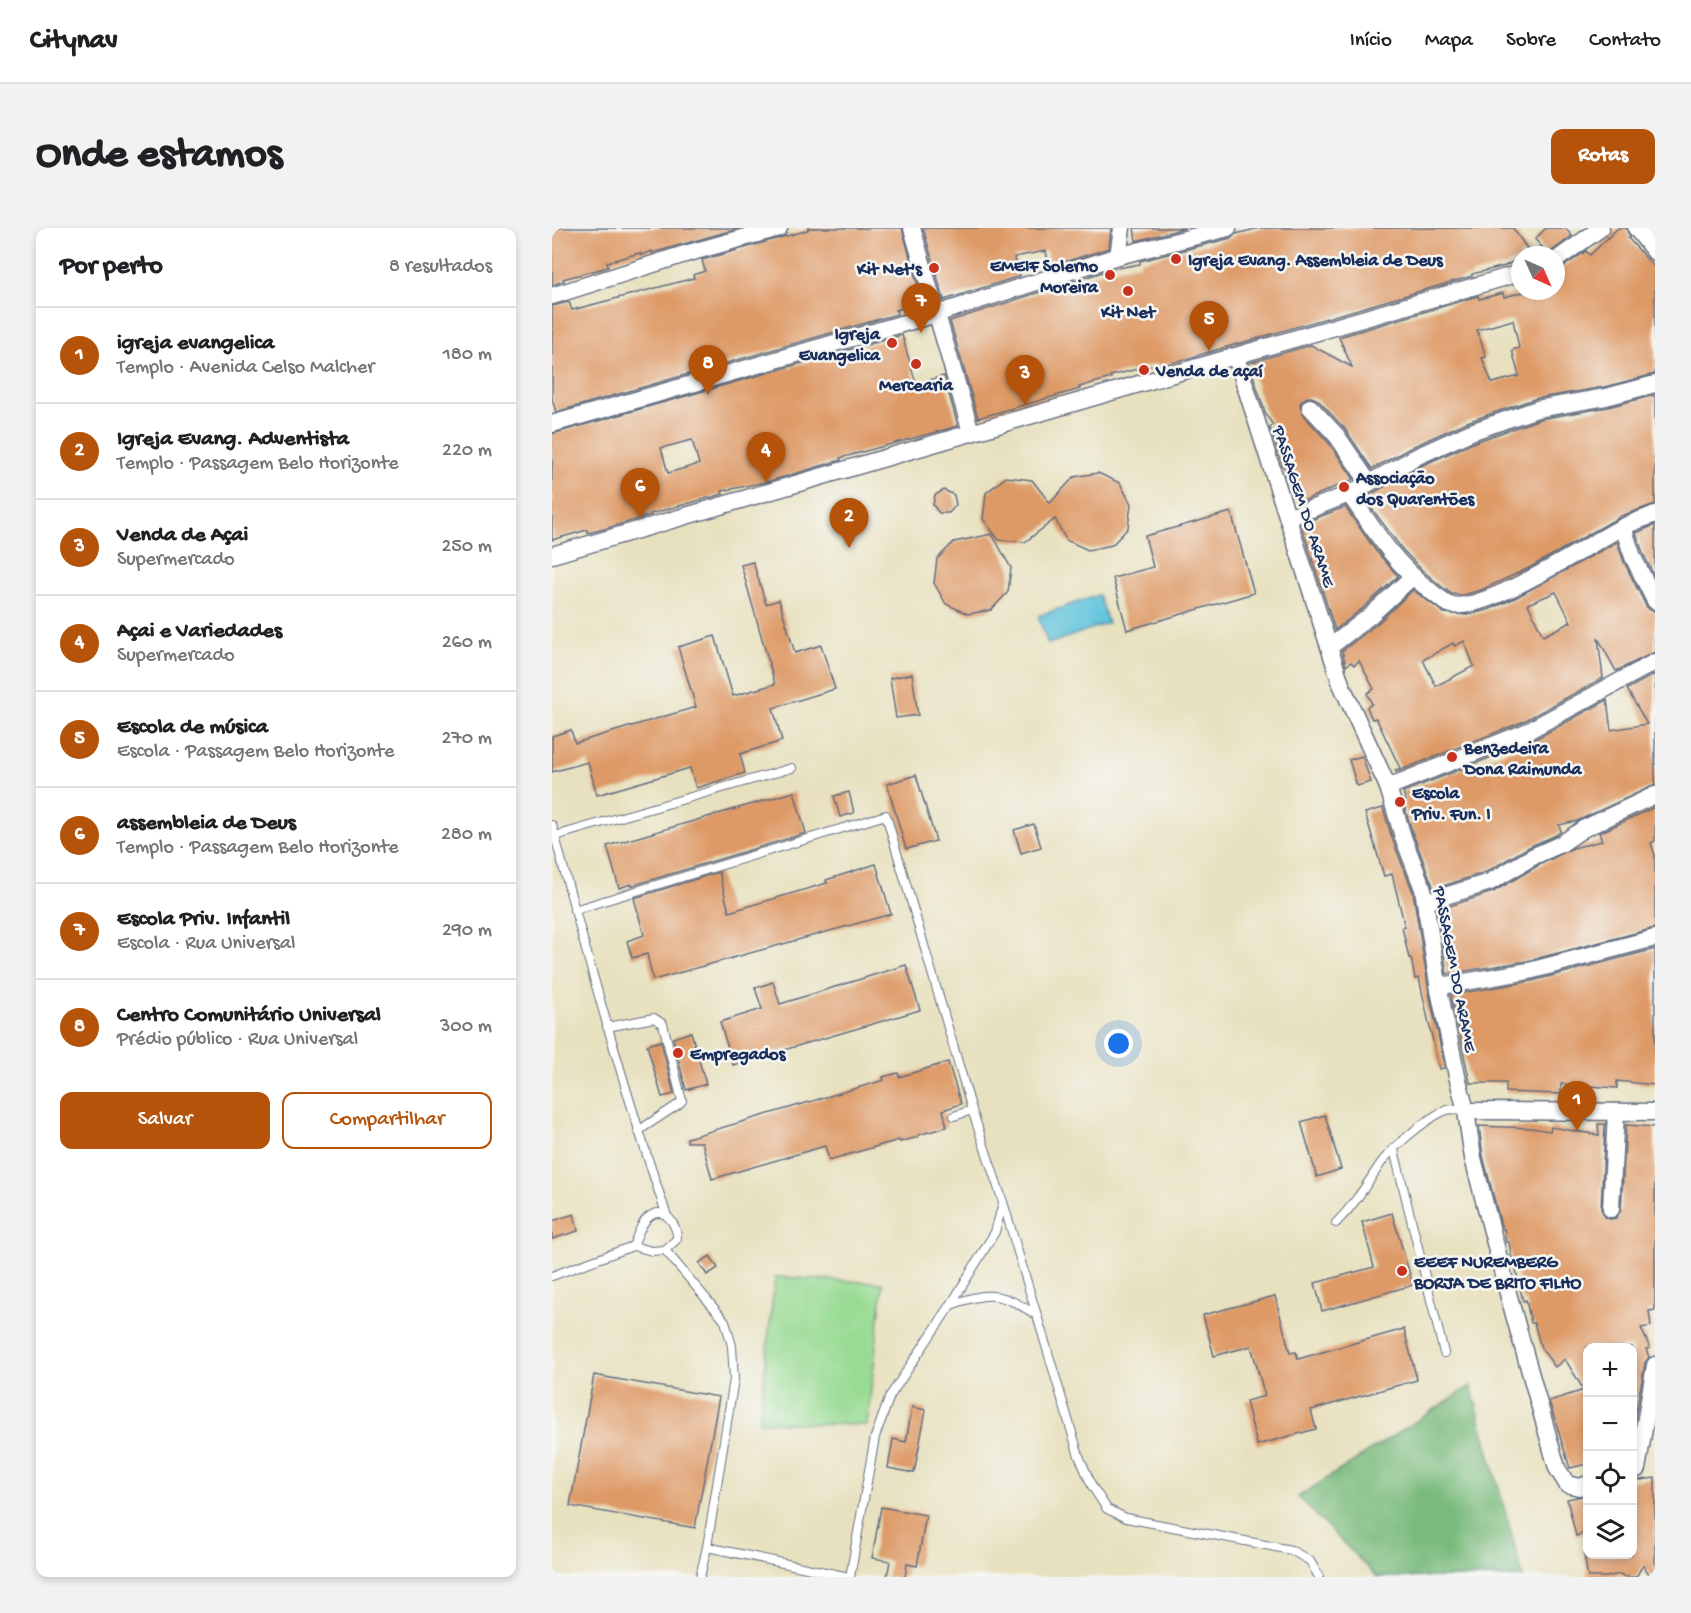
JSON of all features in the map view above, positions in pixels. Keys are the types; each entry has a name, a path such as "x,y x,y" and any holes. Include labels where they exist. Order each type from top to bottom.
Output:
{"street":[{"path":"552,296 685,254 779,228"},
{"path":"912,228 971,432"},
{"path":"1118,256 1122,228"},
{"path":"552,424 936,314 1118,256 1228,228"},
{"path":"1565,254 1601,228"},
{"path":"1636,228 1655,252"},
{"path":"552,555 1511,276"},
{"name":"PASSAGEM DO ARAME","path":"1236,357 1341,684 1388,787 1403,837 1423,889 1439,990 1485,1206 1557,1467 1567,1484 1583,1486"},
{"path":"1288,518 1349,494 1418,456 1471,432 1526,413 1606,397 1655,384"},
{"path":"1310,407 1337,436 1369,483"},
{"path":"1349,494 1390,554 1412,577 1451,604 1463,606 1494,598 1623,527 1655,514"},
{"path":"1623,527 1633,557 1655,601"},
{"path":"1330,647 1371,615 1412,577"},
{"path":"1388,787 1526,732 1655,662"},
{"path":"1426,916 1426,902 1490,882 1534,855 1561,844 1583,829 1655,795"},
{"path":"1439,990 1447,985 1529,970 1655,938"},
{"path":"1466,1111 1655,1112"},
{"path":"1611,1209 1616,1112"},
{"path":"1637,1460 1655,1365"},
{"path":"1637,1469 1655,1464"}],"lane":[{"path":"555,836 792,768"},
{"path":"574,910 886,815 972,1110 1003,1202 1079,1456 1092,1486 1107,1509 1126,1518 1291,1550 1310,1562 1319,1577"},
{"path":"552,825 607,1027 638,1131 667,1216"},
{"path":"607,1027 654,1018 663,1024 682,1101 638,1131"},
{"path":"1336,1223 1352,1207 1379,1166 1427,1121 1449,1109 1466,1111"},
{"path":"954,1116 972,1110"},
{"path":"1394,1150 1444,1353"},
{"path":"707,1547 850,1577 875,1437 890,1396 950,1306 994,1232 1003,1202"},
{"path":"552,1276 633,1246 652,1251 665,1250 674,1244 678,1234 675,1223 667,1216 658,1213 650,1216 643,1224 633,1246"},
{"path":"665,1250 725,1322 732,1346 734,1379 707,1547 700,1577"},
{"path":"950,1306 973,1297 994,1295 1016,1302 1038,1316"}],"green space":[{"path":"775,1277 883,1283 867,1425 759,1422"},
{"path":"1471,1386 1523,1577 1377,1577 1298,1497"}],"water":[{"path":"1099,595 1108,623 1048,644 1038,616"}],"building":[{"path":"552,228 740,228 652,253 652,251 641,255 640,253 607,262 608,267 563,279 564,281 552,285"},
{"path":"808,228 902,228 922,301 896,310 897,314 556,412 552,399 552,306 569,302 572,310 694,278 693,275 705,271 702,260 808,230"},
{"path":"923,228 1111,228 1109,248 1049,267 1046,251 1014,257 1020,276 944,300"},
{"path":"1134,228 1185,228 1136,241"},
{"path":"1259,228 1513,228 1525,246 1511,246 1511,263 1505,266 1175,362 1157,366 1157,364 1110,376 1111,378 1079,387 1080,389 978,418 950,321 1112,269 1140,264 1140,261 1231,238 1236,234"},
{"path":"1546,228 1565,228 1572,236 1559,246 1541,246 1535,239"},
{"path":"1618,228 1626,228 1630,237 1628,238 1655,268 1655,374 1604,387 1534,399 1467,422 1414,446 1372,469 1345,429 1318,400 1307,397 1300,403 1302,414 1329,443 1354,479 1298,503 1290,490 1293,488 1285,475 1288,473 1282,465 1270,428 1273,425 1266,415 1249,363 1311,345 1352,367 1339,337 1478,296 1479,299 1503,293 1504,297 1511,295 1511,300 1565,300 1565,266 1586,251 1590,255","holes":["1513,320 1519,348 1512,350 1519,376 1492,383 1482,358 1486,357 1477,330"]},
{"path":"902,335 916,384 944,376 958,426 840,458 841,460 770,481 722,491 723,494 604,529 588,533 587,530 552,540 552,434","holes":["692,440 699,464 668,473 661,448"]},
{"path":"1655,395 1655,504 1621,516 1529,568 1481,590 1463,595 1452,594 1441,586 1402,549 1364,498 1423,465 1475,442 1540,419 1608,407"},
{"path":"1098,473 1120,483 1131,504 1128,528 1112,545 1088,550 1066,540 1055,519 1025,542 999,540 983,519 986,493 1006,477 1032,480 1050,503 1074,477"},
{"path":"944,490 954,495 956,505 949,513 939,513 933,505 935,495"},
{"path":"1345,507 1376,551 1398,576 1335,630 1301,524"},
{"path":"1231,512 1254,593 1127,630 1113,578 1153,567 1145,536"},
{"path":"1655,525 1655,578 1636,533"},
{"path":"992,534 1011,568 1008,592 991,610 968,614 946,604 934,583 937,559 954,542"},
{"path":"1617,542 1624,562 1646,606 1655,611 1655,652 1616,671 1598,638 1603,678 1522,722 1396,772 1395,770 1400,768 1376,718 1372,719 1367,707 1372,704 1367,693 1374,689 1359,661 1354,665 1351,662 1346,666 1342,651 1378,623 1413,590 1444,613 1467,615 1488,610 1513,599","holes":["1556,592 1571,622 1543,636 1528,604","1464,641 1474,666 1436,686 1423,660 1453,643 1455,646"]},
{"path":"753,562 766,604 779,600 795,653 821,645 835,689 773,708 782,741 740,754 745,773 696,788 690,768 597,795 588,762 552,772 552,736 571,730 575,743 696,707 678,647 715,636 733,696 775,684 741,565"},
{"path":"912,674 918,715 896,718 890,678"},
{"path":"1655,674 1655,785 1577,821 1559,825 1561,831 1556,835 1529,847 1486,872 1434,889 1413,834 1403,802 1406,801 1403,792 1530,742 1607,700 1611,730 1647,724 1627,689"},
{"path":"1362,756 1371,782 1357,786 1349,760"},
{"path":"916,775 936,841 906,849 887,784"},
{"path":"794,792 806,833 619,888 607,846"},
{"path":"849,792 854,813 840,817 834,796"},
{"path":"1655,807 1655,841 1651,843 1655,855 1655,928 1527,961 1447,974 1437,910 1493,892 1573,848 1602,841 1599,833"},
{"path":"1383,808 1413,892 1429,992 1445,1068 1439,1069 1419,978 1415,979 1411,958 1409,958 1402,927 1405,927 1392,874 1384,876 1365,813"},
{"path":"1034,824 1041,847 1021,853 1014,830"},
{"path":"876,864 891,914 653,980 647,954 632,958 627,941 644,935 634,898 719,872 729,912 827,883 826,880"},
{"path":"1655,949 1655,1085 1617,1081 1617,1088 1561,1084 1561,1094 1506,1092 1506,1083 1470,1083 1451,995 1532,981"},
{"path":"906,965 920,1010 733,1065 720,1022 762,1009 755,988 773,982 780,1004"},
{"path":"691,1032 706,1084 686,1090 673,1038"},
{"path":"661,1041 674,1094 662,1097 647,1045"},
{"path":"948,1062 961,1104 943,1110 947,1127 918,1135 918,1137 900,1142 899,1140 829,1160 825,1146 712,1179 702,1142 687,1142 687,1138 884,1080 883,1077 898,1073 899,1077"},
{"path":"1325,1115 1341,1169 1317,1177 1301,1122"},
{"path":"1598,1124 1605,1124 1601,1209 1605,1217 1610,1219 1616,1218 1621,1210 1626,1125 1655,1127 1655,1310 1649,1311 1651,1326 1641,1328 1650,1348 1646,1349 1649,1357 1645,1363 1637,1406 1637,1343 1583,1343 1583,1388 1565,1359 1555,1367 1541,1348 1534,1323 1531,1323 1526,1300 1523,1301 1509,1242 1506,1242 1504,1229 1502,1229 1483,1156 1479,1126 1550,1131 1551,1127 1599,1135"},
{"path":"1392,1213 1413,1285 1322,1311 1315,1283 1374,1267 1362,1222"},
{"path":"574,1214 578,1231 552,1239 552,1221"},
{"path":"710,1256 718,1268 707,1275 699,1263"},
{"path":"1275,1296 1290,1353 1296,1352 1298,1359 1404,1329 1417,1380 1311,1410 1316,1429 1257,1445 1246,1401 1265,1396 1251,1346 1214,1356 1203,1315"},
{"path":"594,1375 719,1397 695,1528 570,1506"},
{"path":"1583,1390 1583,1465 1570,1468 1549,1401"},
{"path":"912,1407 926,1410 914,1473 888,1468 893,1439 906,1442"},
{"path":"1655,1478 1655,1577 1651,1577 1643,1565 1636,1577 1625,1577 1620,1574 1588,1577 1585,1559 1637,1559 1637,1480"},
{"path":"1583,1496 1583,1533 1576,1536 1567,1499"},
{"path":"881,1507 926,1515 917,1566 907,1564 905,1577 887,1577 890,1561 872,1558"}],"place":[{"name":"Igreja Evang. Assembleia de Deus","path":"1176,259"},
{"name":"Kit Net's","path":"934,268"},
{"name":"EMEIF Solerno Moreira","path":"1110,275"},
{"name":"Kit Net","path":"1128,291"},
{"name":"Escola Priv. Infantil","path":"921,333"},
{"name":"Igreja Evangelica","path":"892,343"},
{"name":"Escola de música","path":"1209,351"},
{"name":"Mercearia","path":"916,364"},
{"name":"Venda de açaí","path":"1144,370"},
{"name":"Centro Comunitário Universal","path":"708,395"},
{"name":"Venda de Açai","path":"1025,405"},
{"name":"Açai e Variedades","path":"766,482"},
{"name":"Associação dos Quarentões","path":"1344,487"},
{"name":"assembleia de Deus","path":"640,518"},
{"name":"Igreja Evang. Adventista","path":"849,548"},
{"name":"Benzedeira Dona Raimunda","path":"1452,757"},
{"name":"Escola Priv. Fun. I","path":"1400,802"},
{"name":"Empregados","path":"678,1053"},
{"name":"igreja evangelica","path":"1577,1131"},
{"name":"EEEF NUREMBERG BORJA DE BRITO FILHO","path":"1402,1271"}]}
